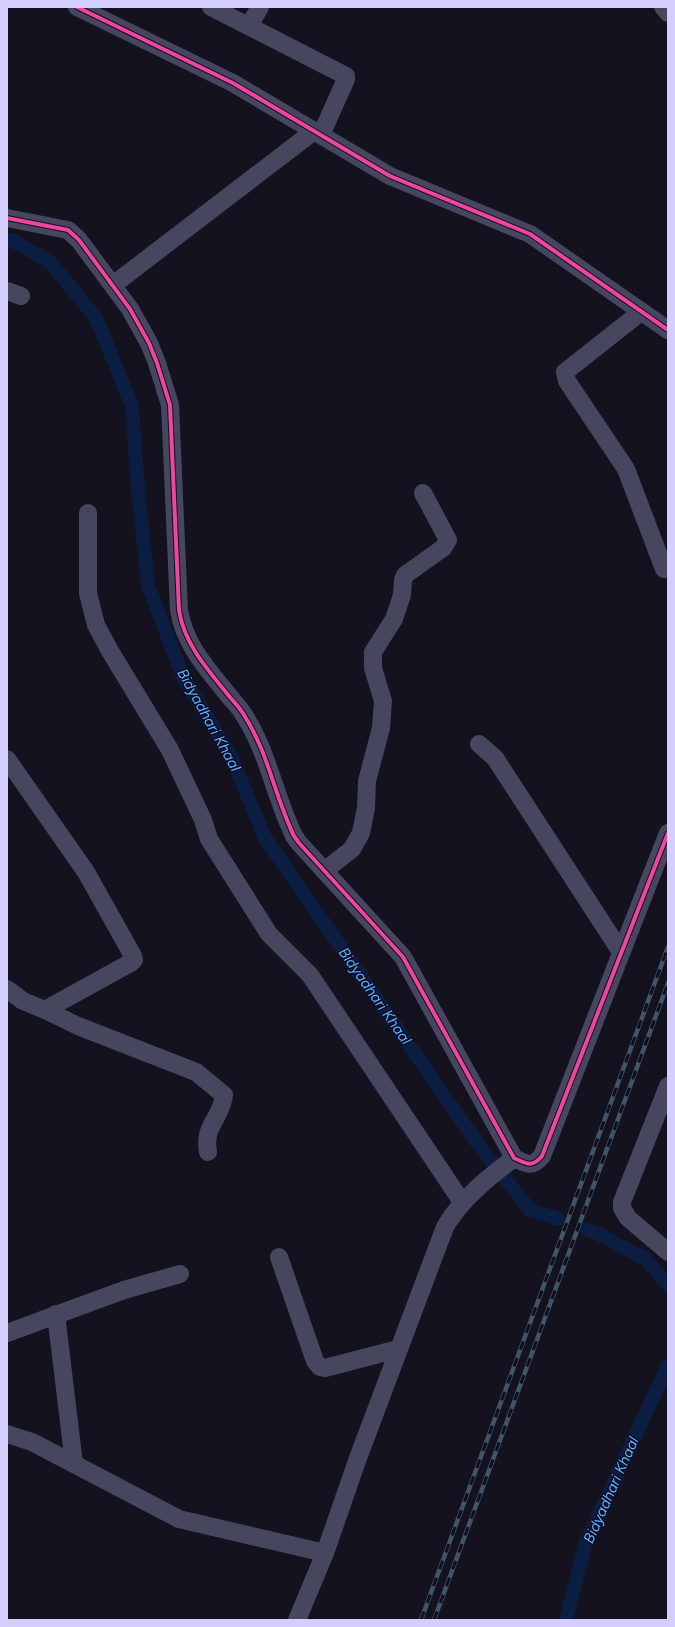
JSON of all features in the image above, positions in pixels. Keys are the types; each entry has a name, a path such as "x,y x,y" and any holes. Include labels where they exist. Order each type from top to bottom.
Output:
{"street":[{"path":"77,7 233,83 390,176 530,234 668,330"},
{"path":"113,286 317,133 346,79 346,76 211,7"},
{"path":"249,26 260,7"},
{"path":"663,7 668,13"},
{"path":"7,218 68,230 79,240 130,309 149,343 160,370 170,405 181,624 197,656 244,715 258,742 294,836 403,957 514,1158 528,1164 532,1164 542,1156 668,833"},
{"path":"641,312 565,372 567,382 626,469 664,569"},
{"path":"324,871 352,848 361,833 366,808 367,781 381,728 384,701 372,668 373,652 394,619 402,595 403,580 406,575 443,548 448,540 423,493"},
{"path":"88,513 88,593 96,625 170,750 203,820 209,839 269,934 310,975 462,1202"},
{"path":"479,744 495,758 621,952"},
{"path":"7,759 86,872 134,960 45,1010"},
{"path":"7,989 23,1001 78,1026 196,1072 224,1095 222,1108 208,1131 206,1142 208,1152"},
{"path":"668,1086 622,1202 622,1208 628,1218 668,1252"},
{"path":"297,1620 325,1553 398,1349 445,1227 453,1213 462,1202 514,1158"},
{"path":"279,1257 315,1361 320,1367 325,1368 398,1349"},
{"path":"7,1333 124,1290 180,1274"},
{"path":"56,1314 74,1464"},
{"path":"7,1434 32,1442 184,1520 325,1553"}],"waterway":[{"name":"Bidyadhari Khaal","path":"7,241 12,240 50,262 96,318 132,406 138,489 148,585 183,677 231,756 265,838 480,1147 530,1210 558,1219"},
{"name":"Bidyadhari Khaal","path":"586,1229 597,1233 646,1259 668,1285"},
{"name":"Bidyadhari Khaal","path":"566,1620 586,1542 668,1365"}],"railway":[{"path":"421,1620 668,947"},
{"path":"434,1620 668,983"}],"cycle path":[{"path":"77,7 233,83 390,176 530,234 668,330"},
{"path":"7,218 68,230 79,240 130,309 149,343 170,405 179,610 191,645 213,676 241,710 252,729 294,836 403,957 514,1158 522,1162 529,1164 535,1162 542,1156 668,833"}]}
